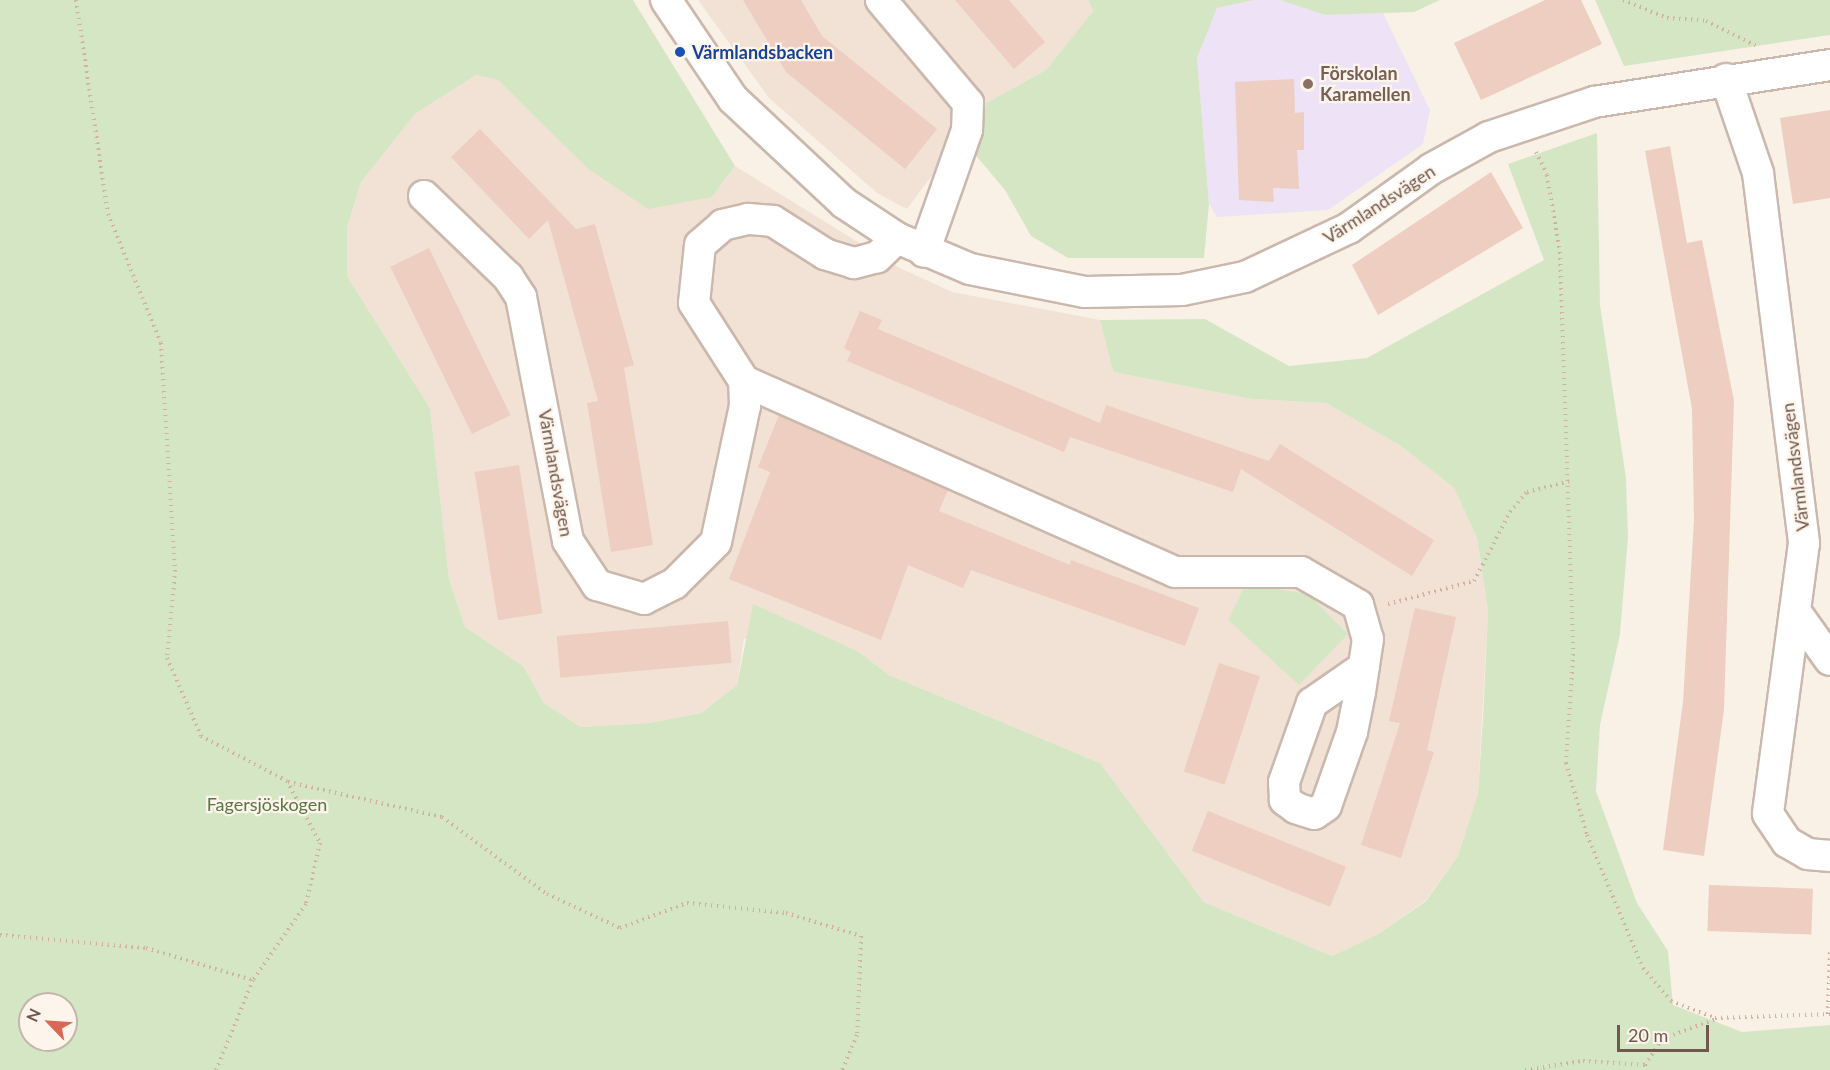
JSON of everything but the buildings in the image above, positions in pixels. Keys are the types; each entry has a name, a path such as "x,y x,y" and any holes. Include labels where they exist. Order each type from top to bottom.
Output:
{"street":[{"name":"Värmlandsvägen","path":"666,0 734,99 781,149 844,203 897,238 924,252 1009,280 1085,292 1182,290 1245,277 1349,228 1431,169 1489,137 1594,102 1726,79 1830,65"},
{"path":"881,0 968,104 967,130 924,252"},
{"name":"Värmlandsvägen","path":"1726,79 1758,173 1779,327 1804,543 1768,814 1787,842 1808,854 1830,856"},
{"name":"Värmlandsvägen","path":"424,196 508,277 521,297 568,541 597,585 644,599 674,584 716,542 745,406 744,381"},
{"path":"897,238 877,256 854,263 825,254 773,221 748,219 723,225 700,245 694,303 744,381 1175,572 1301,572 1358,605 1368,639 1364,667"},
{"path":"1795,611 1830,660"}],"path":[{"path":"76,0 108,214 161,343 175,570 167,658 201,736 287,782 442,817 547,894 620,928 687,903 786,913 861,936 857,1035 842,1070"},
{"path":"1623,0 1667,18 1706,21 1746,38 1762,51 1766,74"},
{"path":"1524,125 1547,175 1560,252 1570,481 1573,654 1566,763 1587,834 1642,968 1671,1001 1719,1018"},
{"path":"1358,605 1378,606 1466,586 1527,492 1570,481"},
{"path":"216,1070 253,980 306,904 320,843 287,782"},
{"path":"0,935 146,948 253,980"},
{"path":"1525,1070 1583,1060 1646,1067 1662,1039 1719,1018 1829,1014 1830,950"}],"shaded area":[{"path":"698,0 1088,0 1093,11 1046,70 986,103 907,209 877,193 769,98"},
{"name":"Förskolan Karamellen","path":"1254,0 1280,0 1325,15 1383,13 1430,110 1423,144 1328,210 1217,217 1209,204 1197,58 1217,8"},
{"path":"476,75 498,80 587,168 712,197 735,166 900,268 952,292 1100,320 1113,372 1252,399 1326,403 1401,446 1454,488 1477,538 1488,611 1478,793 1458,856 1426,900 1378,934 1332,956 1204,902 1100,763 889,675 859,652 744,639 737,685 701,713 649,723 581,727 544,703 523,666 465,627 449,579 430,408 347,276 347,228 361,182 415,114"}],"green space":[{"name":"Fagersjöskogen","path":"0,0 633,0 735,166 712,197 648,209 587,168 498,80 476,75 415,114 361,182 347,228 347,276 430,408 449,579 465,627 523,666 544,703 581,727 649,723 701,713 737,685 753,604 859,652 889,675 1100,763 1204,902 1332,956 1378,934 1426,901 1458,856 1478,793 1483,718 1488,611 1477,538 1454,488 1401,446 1326,403 1252,399 1113,372 1100,320 1205,319 1289,366 1367,358 1544,260 1508,164 1597,133 1600,305 1626,478 1628,537 1620,634 1600,725 1596,791 1637,903 1668,951 1673,1005 1742,1032 1830,1025 1830,1070 0,1070"},
{"path":"1088,0 1254,0 1217,8 1197,58 1209,204 1204,258 1068,258 1031,236 1005,190 973,152 986,103 1046,70 1093,11"},
{"path":"1280,0 1440,0 1414,12 1325,15"},
{"path":"1595,0 1830,0 1830,35 1624,66"},
{"path":"1246,584 1308,594 1348,634 1299,685 1228,620"}],"place":[{"name":"Värmlandsbacken","path":"680,52"},
{"name":"Förskolan Karamellen","path":"1308,84"}]}
